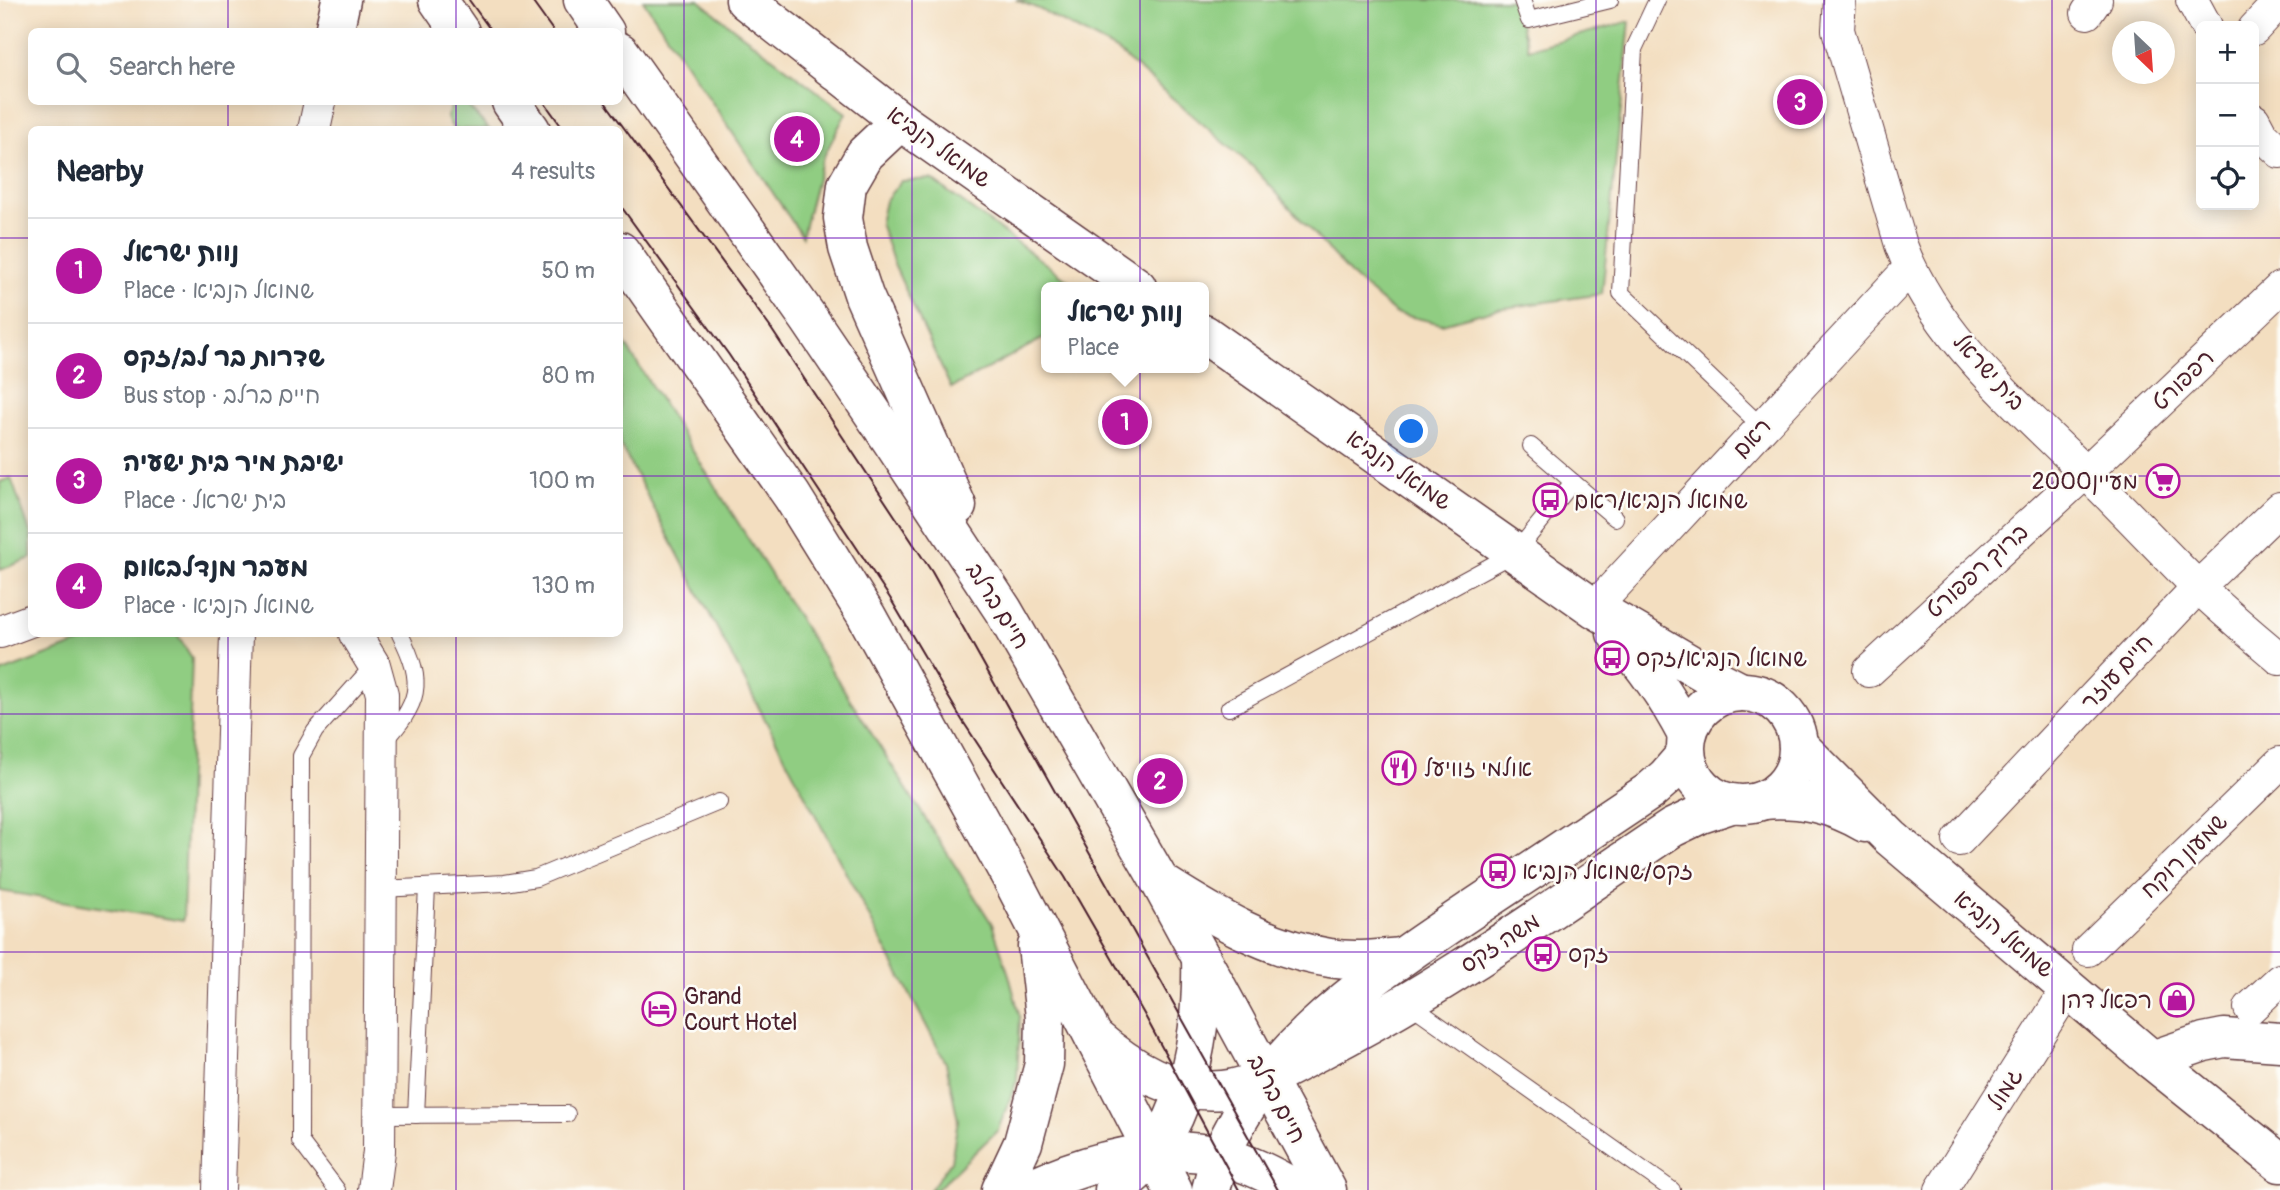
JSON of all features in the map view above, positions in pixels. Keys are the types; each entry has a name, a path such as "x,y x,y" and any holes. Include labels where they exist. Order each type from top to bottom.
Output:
{"main road":[{"path":"335,28 341,0"},
{"path":"438,0 457,28"},
{"path":"583,0 602,28"},
{"path":"596,0 611,28"},
{"name":"שמואל הנביא","path":"745,0 900,121 1130,282"},
{"name":"חיים ברלב","path":"623,50 630,67 884,429 1003,610 1160,882 1326,1190"},
{"path":"513,105 528,126"},
{"path":"900,121 864,154 847,185 842,218 848,248 864,296 1003,610"},
{"path":"623,255 792,496 860,604 1033,920 1173,1190"},
{"name":"שמואל הנביא","path":"1209,337 1594,608 1741,692"},
{"name":"שמואל הנביא","path":"1594,608 1644,664 1667,696 1687,745"},
{"path":"1741,692 1759,694 1774,702 1786,714 1795,729 1798,745 1797,759 1785,784 1747,802 1714,797 1700,786 1690,771 1687,745 1695,718 1707,704 1723,695 1741,692"},
{"name":"משה זקס","path":"1216,1173 1246,1106 1266,1078 1343,1003 1401,957 1650,791 1687,745"},
{"name":"שמואל הנביא","path":"1798,745 1891,838 2152,1060 2280,1163"},
{"name":"שמואל הנביא","path":"1747,802 1790,798 1817,803 1857,818 1891,838"},
{"name":"משה זקס","path":"1094,1037 1122,1060 1144,1073 1164,1083 1184,1088 1222,1090 1266,1078 1407,1002 1672,828 1701,814 1747,802"},
{"path":"1160,882 1222,920 1258,937 1294,949 1330,958 1358,960 1401,957"},
{"path":"1001,1190 1023,1143 1044,1064 1045,1017 1033,920"},
{"path":"1114,1190 1154,1153 1176,1112 1196,1043 1202,958"},
{"path":"2152,1060 2224,1038 2280,1042"},
{"path":"1027,1190 1098,1164 1154,1153 1198,1152 1216,1173 1249,1165 1297,1190"}],"street":[{"name":"בית ישראל","path":"1840,0 1838,30 1910,268 1958,341 2198,587 2280,659"},
{"path":"2192,0 2203,21"},
{"path":"2259,24 2280,1"},
{"path":"315,126 319,105"},
{"path":"2259,129 2280,152"},
{"name":"ראם","path":"1594,608 1910,268"},
{"name":"רפפורט","path":"2086,472 2280,288"},
{"name":"ברוך רפפורט","path":"1869,671 2086,472"},
{"name":"חיים עוזר","path":"1959,840 2198,587 2280,508"},
{"path":"0,632 28,622"},
{"path":"356,637 374,665 382,694 379,1152 373,1190"},
{"path":"219,1190 242,640"},
{"name":"שמעון רוקח","path":"2088,950 2280,763"},
{"path":"2250,1008 2280,980"},
{"name":"גמול","path":"1941,1190 2068,988"}],"lane":[{"path":"1522,0 1528,20 1611,0"},
{"path":"1657,0 1634,49 1621,293 1762,427"},
{"path":"1531,446 1615,518"},
{"path":"1229,708 1516,552 1573,482"},
{"path":"382,745 405,719 415,699 415,674 401,637"},
{"path":"337,1190 300,1141 301,755 315,731 374,665"},
{"path":"380,889 505,883 536,878 719,802"},
{"path":"416,1115 427,887"},
{"path":"1407,1002 1672,1190"},
{"path":"378,1115 567,1114"}],"green space":[{"path":"643,0 699,0 846,113 822,160 802,236"},
{"path":"1016,0 1514,0 1528,49 1630,21 1602,294 1497,309 1442,324 1395,313 1354,278 1253,167 1116,50 1039,9"},
{"path":"452,105 467,105 486,126 452,126 447,117"},
{"path":"931,179 1070,282 1041,282 1041,340 951,388 895,267 880,223 885,201 901,181"},
{"path":"623,341 992,924 1020,1017 1017,1080 998,1130 936,1190 930,1190 951,1161 958,1120 946,1063 623,450"},
{"path":"11,478 28,526 28,559 0,570 0,482"},
{"path":"95,637 179,637 192,658 183,921 0,891 0,673"}],"tram line":[{"path":"469,0 489,28"},
{"path":"531,0 551,28"},
{"path":"546,105 561,126"},
{"path":"607,105 623,126"},
{"path":"623,127 770,327 932,572 1278,1190"},
{"path":"623,209 729,355 890,598 962,720 1065,877 1144,1014 1239,1190"}],"place":[{"name":"ישיבת מיר בית ישעיה","path":"1800,102"},
{"name":"מעבר מנדלבאום","path":"797,139"},
{"name":"נוות ישראל","path":"1125,422"},
{"name":"מעיין2000","path":"2163,481"},
{"name":"שמואל הנביא/ראם","path":"1550,500"},
{"name":"שמואל הנביא/זקס","path":"1612,658"},
{"name":"אולמי זוויעל","path":"1399,768"},
{"name":"שדרות בר לב/זקס","path":"1160,781"},
{"name":"זקס/שמואל הנביא","path":"1498,871"},
{"name":"זקס","path":"1543,954"},
{"name":"רפאל דהן","path":"2177,1000"},
{"name":"Grand Court Hotel","path":"659,1009"}]}
